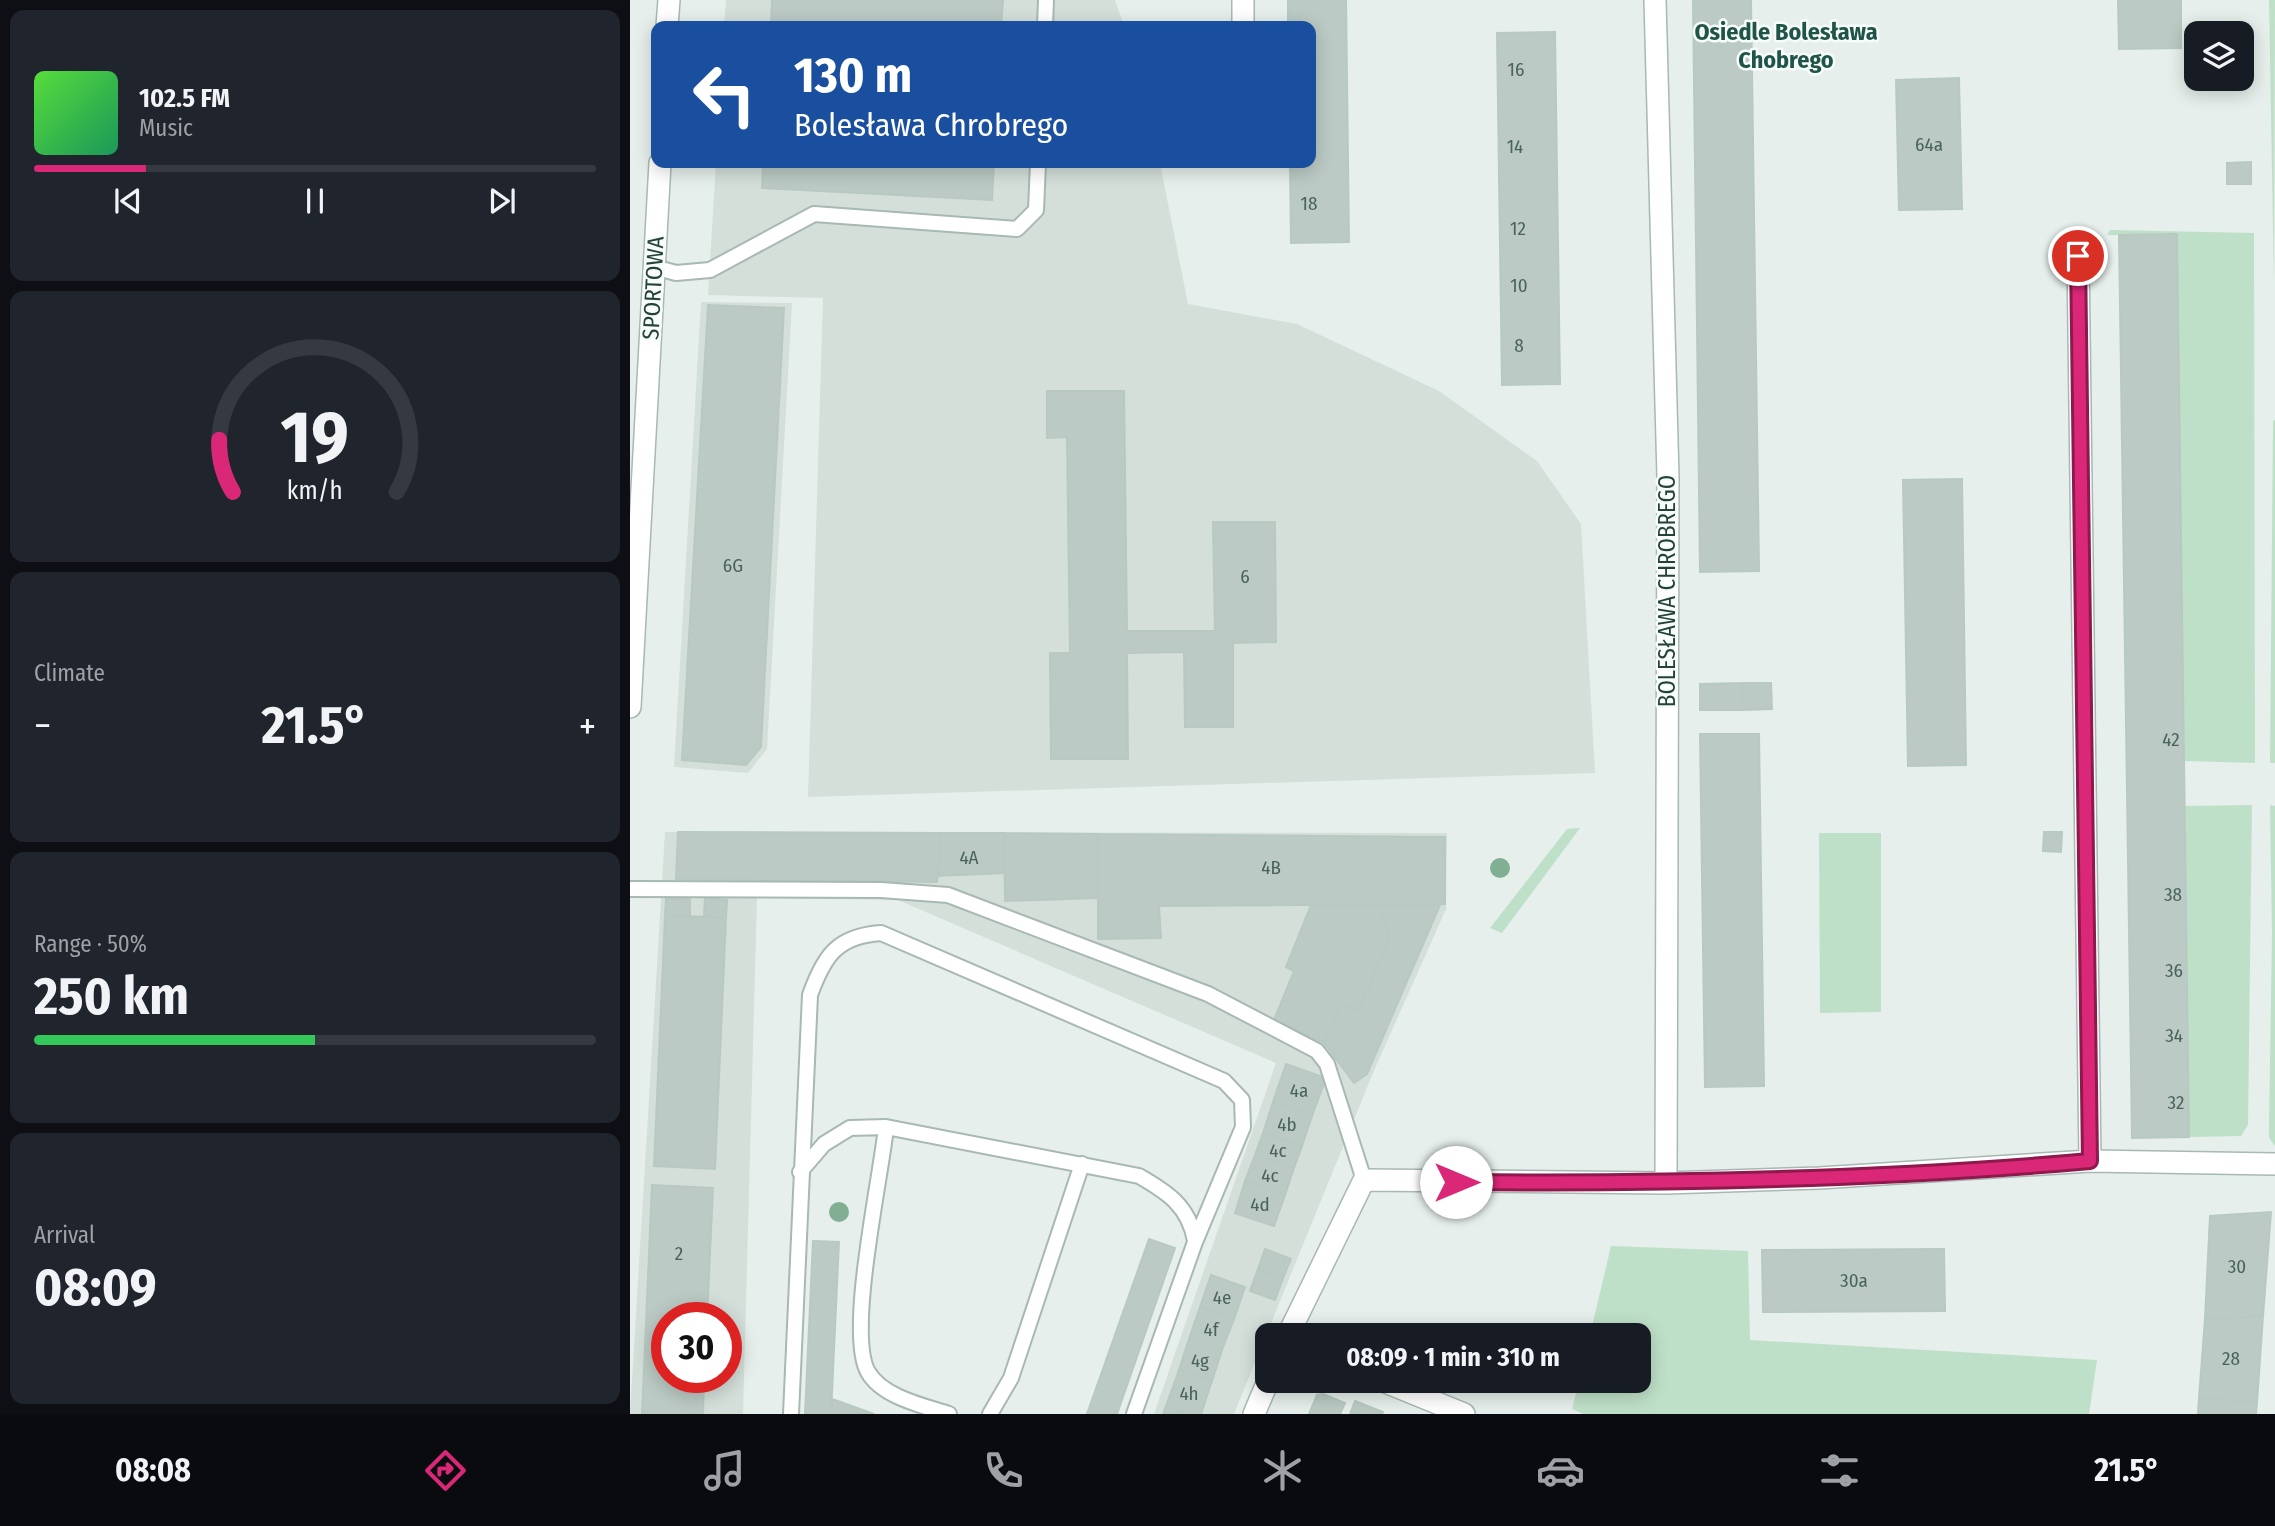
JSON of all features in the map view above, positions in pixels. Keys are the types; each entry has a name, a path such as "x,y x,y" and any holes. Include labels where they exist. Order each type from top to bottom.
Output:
{"street":[{"path":"667,21 669,0"},
{"path":"1242,21 1243,0"},
{"name":"BOLESŁAWA CHROBREGO","path":"1655,0 1668,477 1666,1183"},
{"name":"SPORTOWA","path":"630,708 635,528 660,168"},
{"path":"2078,256 2090,1161"},
{"path":"1294,1323 1364,1180 1666,1183 1819,1178 2090,1161 2254,1161 2275,1164"},
{"path":"1254,1414 1263,1393"},
{"path":"1412,1393 1464,1414"}],"lane":[{"path":"1045,21 1046,0"},
{"path":"654,267 676,273 710,270 814,214 1017,229 1036,210 1038,168"},
{"path":"630,889 881,890 948,895 1208,994 1317,1051 1327,1064 1364,1180"},
{"path":"791,1414 810,995 819,970 835,950 854,935 881,933 1224,1081 1242,1100 1243,1127 1195,1242 1134,1414"},
{"path":"886,1127 859,1339 869,1373 890,1391 949,1414"},
{"path":"800,1172 824,1144 850,1128 886,1127 1139,1176 1171,1195 1192,1223 1195,1242"},
{"path":"990,1414 1011,1378 1082,1164"}],"shaded area":[{"path":"726,0 1115,0 1122,21 724,21"},
{"path":"716,168 1161,168 1188,304 1297,324 1439,391 1537,461 1581,524 1595,773 808,797 823,298 708,295"},
{"path":"701,302 792,303 767,749 748,773 674,767"},
{"path":"665,832 1447,833 1446,909 1373,1073 1271,1323 1255,1323 1255,1362 1234,1414 1154,1414 1276,1063 898,900 757,898 743,1414 630,1414"}],"green space":[{"path":"2269,0 2275,0 2274,288"},
{"path":"2110,230 2254,233 2255,763 2184,761 2177,235 2107,235"},
{"path":"2275,420 2275,763 2270,763 2273,421"},
{"path":"2252,805 2248,1125 2241,1136 2189,1137 2185,806"},
{"path":"2270,805 2275,806 2275,1146 2269,1138 2272,934"},
{"path":"1580,828 1502,933 1490,928 1567,829"},
{"path":"1819,833 1881,833 1881,1012 1820,1013"},
{"path":"1611,1246 1748,1251 1750,1340 2097,1360 2089,1414 1583,1414 1572,1409 1576,1393 1651,1393 1651,1323 1593,1323"}],"building":[{"path":"772,0 1003,0 1001,21 771,21"},
{"path":"1288,0 1346,0 1349,242 1291,243 1290,168 1316,168 1316,21 1288,21"},
{"path":"1693,0 1751,0 1759,571 1700,572"},
{"path":"2118,0 2181,0 2181,48 2119,49"},
{"path":"1555,32 1560,384 1502,385 1497,33"},
{"path":"1959,78 1962,209 1899,210 1896,80"},
{"path":"2251,162 2251,184 2227,184 2227,163"},
{"path":"763,168 994,168 992,200 762,188"},
{"path":"2177,234 2189,1137 2132,1138 2119,235"},
{"path":"708,305 784,308 761,747 746,765 682,760"},
{"path":"1047,391 1124,391 1127,631 1215,631 1213,522 1275,522 1276,642 1233,643 1233,727 1185,727 1184,652 1127,653 1128,759 1051,759 1050,653 1070,653 1067,437 1047,438"},
{"path":"1962,479 1966,765 1908,766 1903,480"},
{"path":"1742,683 1771,683 1772,709 1743,710"},
{"path":"1742,683 1743,710 1700,710 1700,684"},
{"path":"1700,734 1759,734 1764,1086 1705,1087"},
{"path":"678,832 941,833 937,882 676,879"},
{"path":"2044,832 2062,832 2061,852 2043,851"},
{"path":"941,833 1004,833 1004,873 938,876"},
{"path":"1004,833 1098,834 1097,898 1005,901"},
{"path":"1098,834 1445,837 1445,904 1159,906 1161,938 1098,939"},
{"path":"705,898 727,900 726,918 704,916"},
{"path":"666,899 690,899 690,916 665,915"},
{"path":"1311,905 1380,905 1389,938 1359,1011 1341,1004 1324,1043 1274,1020 1294,971 1286,967"},
{"path":"1380,905 1440,905 1367,1074 1354,1083 1324,1043 1341,1004 1359,1011 1389,938"},
{"path":"665,915 726,918 715,1169 654,1166"},
{"path":"1286,1064 1326,1078 1312,1116 1273,1102"},
{"path":"1273,1102 1312,1116 1302,1146 1263,1133"},
{"path":"1263,1133 1302,1146 1294,1168 1255,1155"},
{"path":"1255,1155 1294,1168 1285,1195 1245,1181"},
{"path":"1245,1181 1285,1195 1274,1226 1235,1213"},
{"path":"652,1185 713,1188 708,1302 651,1302 651,1393 704,1393 703,1414 642,1414"},
{"path":"2271,1212 2263,1316 2205,1319 2210,1216"},
{"path":"1149,1239 1175,1248 1117,1414 1087,1414"},
{"path":"813,1241 839,1242 831,1414 805,1414"},
{"path":"1265,1249 1291,1259 1283,1278 1258,1269"},
{"path":"1944,1249 1945,1311 1763,1312 1762,1250"},
{"path":"1258,1269 1283,1278 1275,1300 1250,1291"},
{"path":"1211,1275 1245,1287 1234,1319 1200,1307"},
{"path":"1200,1307 1234,1319 1222,1350 1189,1339"},
{"path":"2263,1316 2257,1402 2199,1398 2205,1319"},
{"path":"1189,1339 1222,1350 1212,1381 1179,1370"},
{"path":"1179,1370 1212,1381 1201,1414 1190,1414 1166,1406"},
{"path":"1323,1394 1345,1403 1340,1414 1309,1414 1317,1395"},
{"path":"2199,1398 2257,1402 2256,1414 2198,1414"},
{"path":"832,1399 874,1414 831,1414"},
{"path":"1355,1401 1383,1412 1350,1414"},
{"path":"1166,1406 1190,1414 1163,1414"}],"district":[{"name":"Osiedle Bolesława Chobrego","path":"1786,46"}],"route":[{"path":"1456,1182 1666,1183 1819,1178 2090,1161 2078,256"}]}
